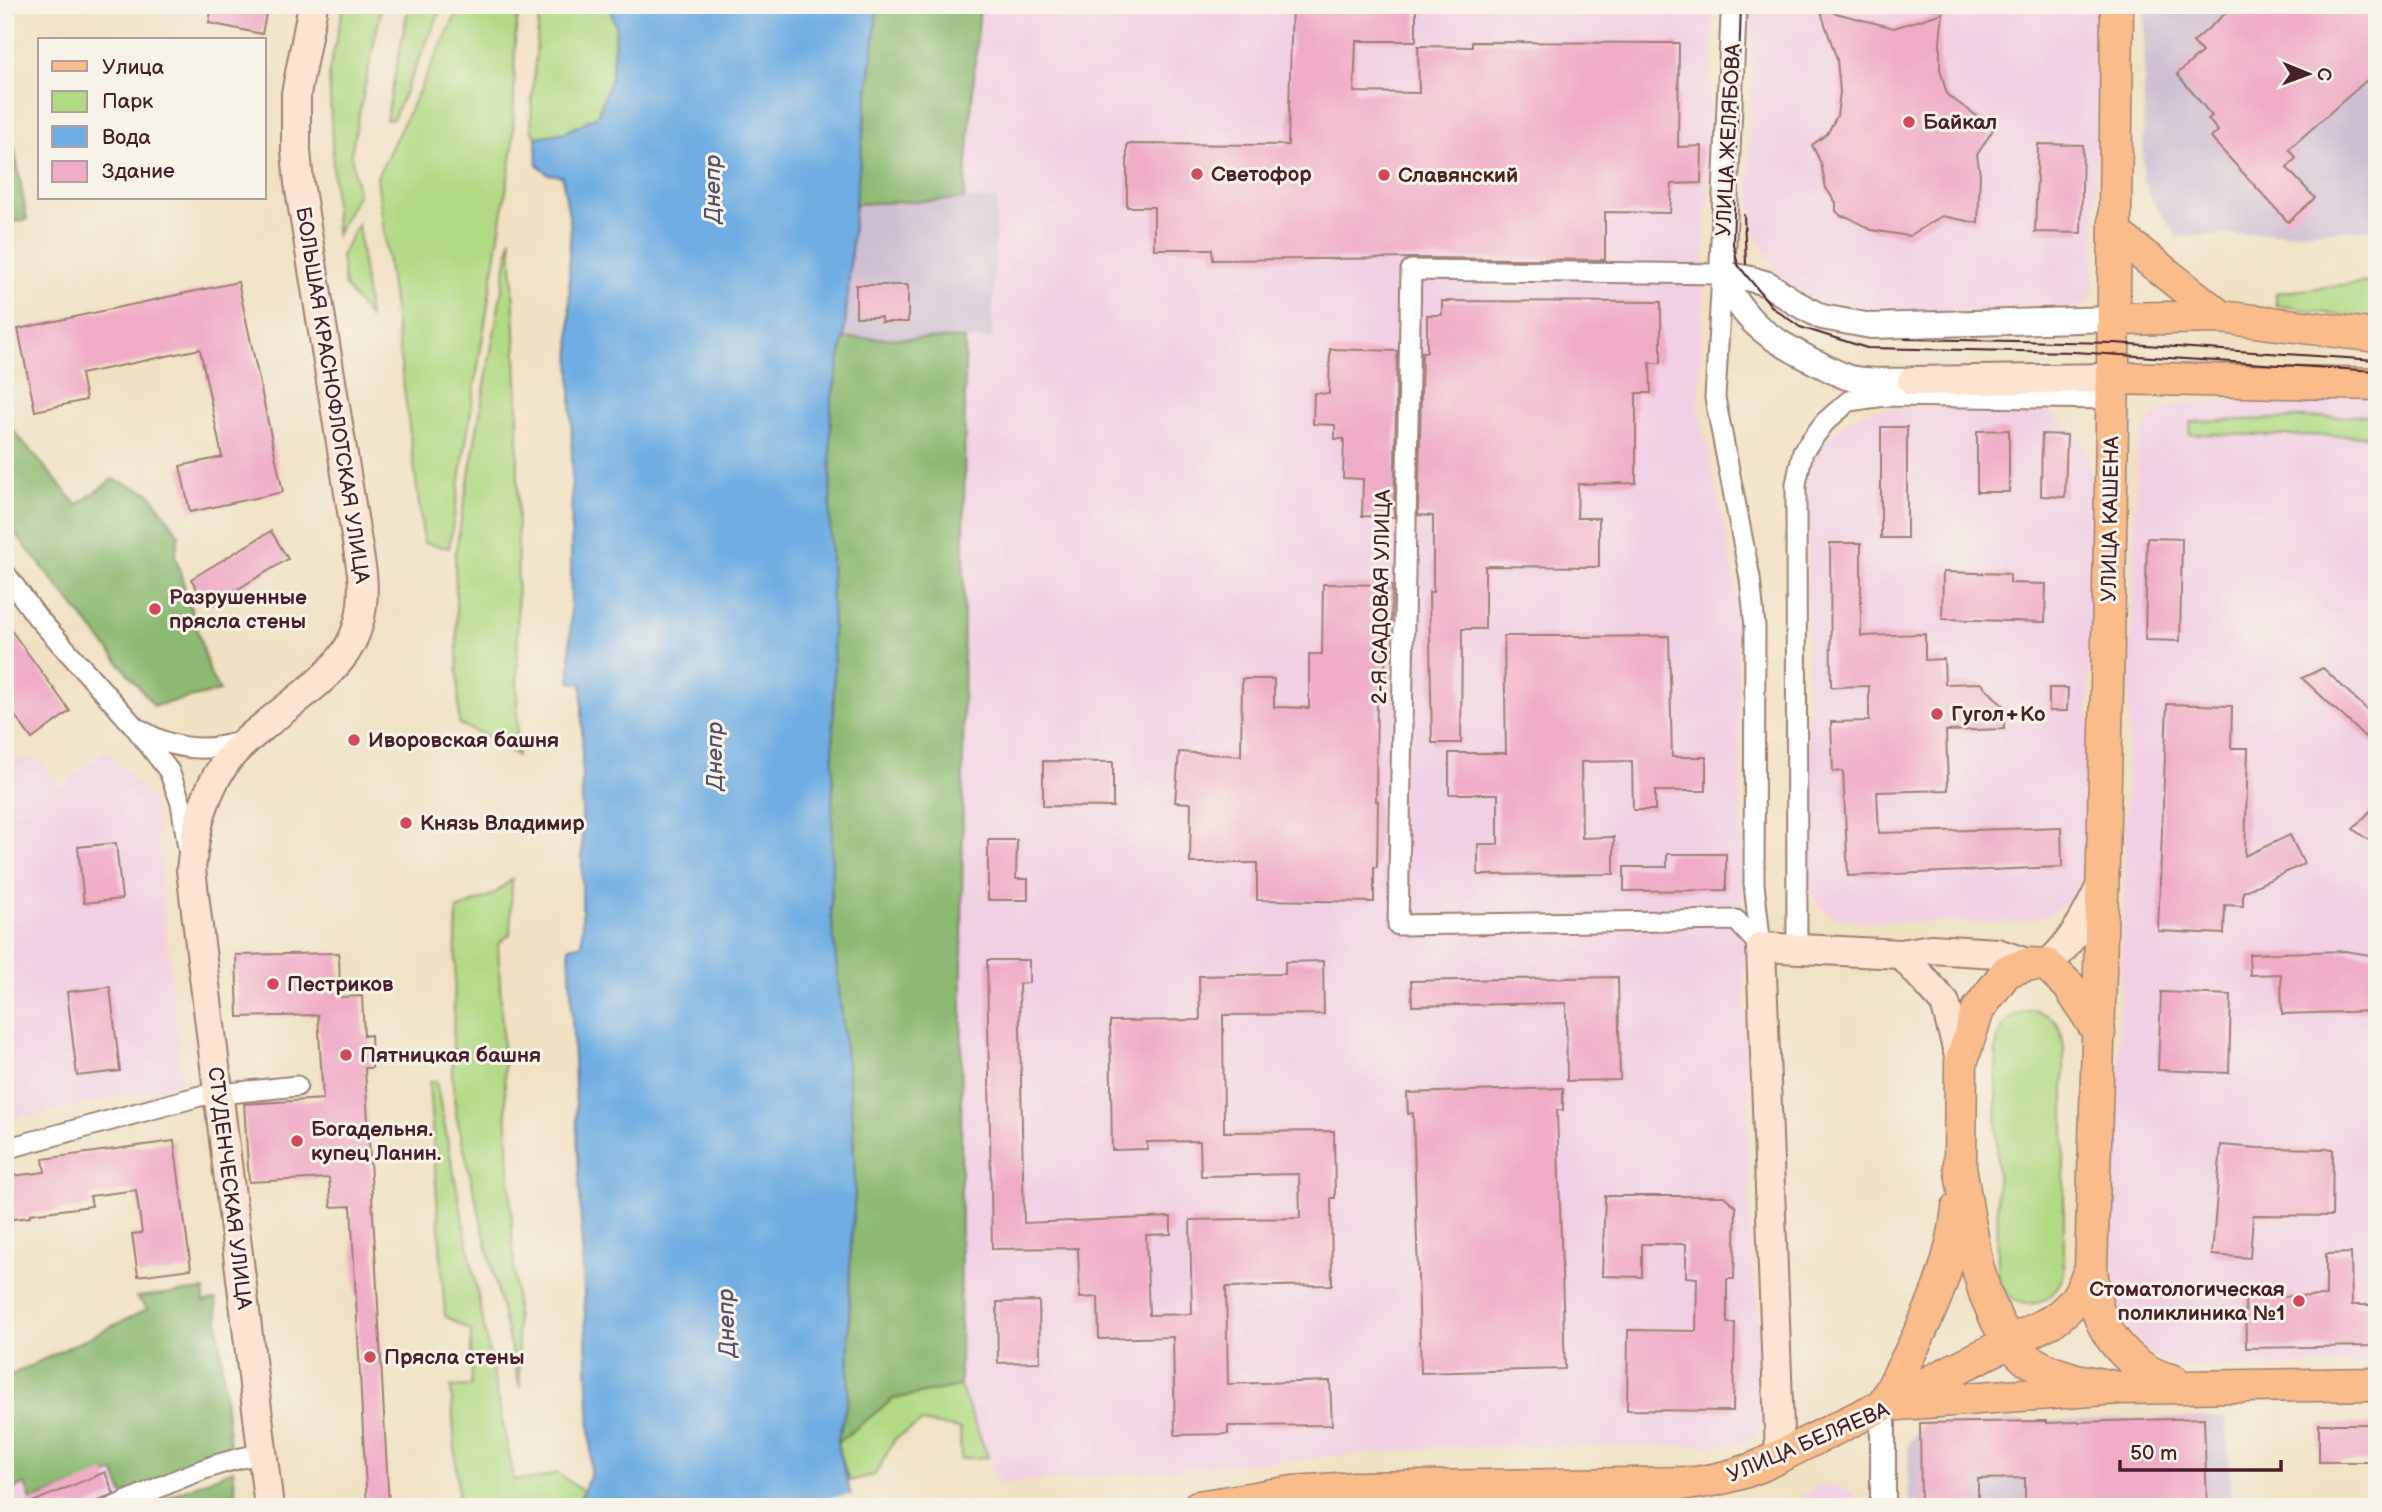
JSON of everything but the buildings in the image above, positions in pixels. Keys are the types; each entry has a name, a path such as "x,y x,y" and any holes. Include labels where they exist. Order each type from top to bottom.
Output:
{"main road":[{"name":"БОЛЬШАЯ КРАСНОФЛОТСКАЯ УЛИЦА","path":"248,739 340,662 353,642 362,620 365,597 299,183 296,94 313,5"},
{"name":"УЛИЦА КАШЕНА","path":"2091,1268 2113,388 2117,5"},
{"path":"2115,233 2221,317"},
{"path":"2114,319 2221,317 2377,336"},
{"path":"1912,381 2113,388 2377,384"},
{"name":"СТУДЕНЧЕСКАЯ УЛИЦА","path":"248,739 230,757 216,777 202,805 194,836 191,870 269,1507"},
{"path":"1961,1063 1978,1010 2007,971 2038,964 2062,951 2077,932 2102,883"},
{"path":"1780,1456 1761,947 1901,954 1931,949 1997,953 2038,964 2070,986 2099,1032"},
{"path":"1883,1405 1923,1328 1945,1273 1954,1242 1960,1166 1961,1063 1945,1003 1901,954"},
{"path":"1960,1166 1977,1265 1985,1293 2009,1343 2026,1359 2051,1372 2119,1388"},
{"path":"1883,1405 2052,1321 2070,1308 2082,1292 2091,1268"},
{"path":"2091,1268 2098,1312 2117,1345 2148,1372 2191,1385"},
{"name":"УЛИЦА БЕЛЯЕВА","path":"1198,1507 1293,1492 1356,1488 1695,1483 1739,1475 1883,1405 2119,1388 2377,1384"}],"street":[{"name":"УЛИЦА ЖЕЛЯБОВА","path":"1722,274 1734,5"},
{"name":"2-Я САДОВАЯ УЛИЦА","path":"1722,274 1411,270 1398,925 1736,920 1761,947"},
{"path":"1722,274 1768,284 1822,317 1871,326 2114,319"},
{"path":"1722,274 1733,299 1746,316 1767,334 1849,389 1884,396 2113,388"},
{"path":"1722,274 1715,398 1751,578 1755,627 1755,884 1761,947"},
{"path":"1797,949 1796,484 1803,451 1849,389 1912,381"},
{"name":"СТУДЕНЧЕСКАЯ УЛИЦА","path":"5,573 37,617 134,726 169,771 181,803 191,870"},
{"name":"СТУДЕНЧЕСКАЯ УЛИЦА","path":"134,726 157,740 203,750 225,747 248,739"},
{"path":"5,1149 218,1092 296,1087"},
{"path":"1883,1405 1883,1507"},
{"path":"114,1507 211,1467 263,1454"}],"shaded area":[{"path":"980,5 1714,5 1699,410 1735,583 1751,1253 1760,1325 1761,1425 1756,1437 1748,1442 1717,1446 1446,1447 998,1484 960,1386 965,339 992,338 997,199 964,199"},
{"path":"1753,5 2100,5 2094,284 2092,295 2085,303 2076,309 1872,314 1825,305 1801,294 1779,274 1754,232 1749,182"},
{"path":"2145,5 2377,5 2377,229 2177,237 2150,197 2143,178"},
{"path":"997,199 992,339 844,338 855,204"},
{"path":"2377,396 2377,1365 2184,1367 2168,1364 2143,1347 2125,1324 2115,1300 2112,1276 2137,450 2141,434 2150,420 2168,407 2188,403"},
{"path":"2020,405 2037,407 2051,413 2075,431 2085,446 2092,478 2087,862 2079,888 2065,905 2043,917 2016,922 1857,922 1835,917 1820,906 1810,891 1807,871 1808,489 1816,454 1845,422 1864,412 1883,409"},
{"path":"105,750 153,800 182,1084 5,1121 5,760 37,758 61,787"},
{"path":"2225,1417 2233,1507 1909,1507 1908,1444 1925,1423"},
{"path":"115,1472 125,1507 5,1507 5,1493 25,1484 32,1500"},
{"path":"1818,1486 1842,1487 1852,1493 1861,1507 1786,1507"}],"green space":[{"path":"344,5 382,5 351,153 358,194 336,235 329,72"},
{"path":"409,5 443,5 393,119 386,120"},
{"path":"461,5 519,5 515,41 513,147 449,548 424,543 377,177"},
{"path":"540,5 608,5 616,26 611,79 597,116 566,132 536,137 531,129"},
{"path":"878,5 980,5 964,199 855,204"},
{"path":"5,56 11,129 27,220 5,223"},
{"path":"358,224 369,317 345,286 341,256"},
{"path":"511,238 518,404 517,756 490,738 459,724 455,555"},
{"path":"2377,281 2377,318 2351,317 2276,305 2276,293"},
{"path":"844,338 965,339 960,1386 893,1399 837,1443 848,1398 850,1259 855,1193 853,1125 831,912 834,684 830,524 831,402"},
{"path":"5,396 13,430 77,505 113,479 150,493 179,535 175,555 211,676 220,691 154,706 5,521"},
{"path":"2377,415 2377,436 2189,434 2191,422"},
{"path":"512,879 510,934 498,944 520,1388 456,1114 452,1075 457,910 494,894"},
{"path":"2032,1010 2056,1022 2064,1047 2064,1274 2050,1296 2030,1304 2011,1297 2003,1288 1998,1274 1996,1047 2006,1021"},
{"path":"429,1082 436,1082 514,1480 537,1479 557,1473 583,1491 581,1496 584,1507 459,1507 451,1387 471,1386 471,1331 445,1316"},
{"path":"205,1290 203,1302 216,1300 230,1448 123,1495 115,1472 31,1500 25,1484 5,1493 5,1378 148,1309 136,1297"},
{"path":"960,1386 988,1457 961,1459 960,1429 922,1422 895,1439 875,1475 849,1481 837,1443 893,1399"},
{"path":"233,1470 237,1507 144,1507"}],"water":[{"name":"Днепр","path":"608,5 878,5 855,204 844,338 831,402 830,524 834,684 831,912 853,1125 855,1193 850,1259 848,1398 837,1443 854,1507 584,1507 581,1496 590,1476 591,1453 569,947 582,944 582,684 570,682 571,228 562,176 548,174 537,164 536,137 566,132 597,116 611,79 616,26"}],"pier":[{"path":"855,1494 858,1507 766,1507"}],"tram line":[{"path":"1741,5 1733,244 1738,265 1773,308 1800,327 1867,348 2074,352 2377,371"},
{"path":"1744,215 1746,264"},
{"path":"1905,339 2114,343 2377,360"}],"place":[{"name":"Байкал","path":"1909,122"},
{"name":"Светофор","path":"1197,174"},
{"name":"Славянский","path":"1384,175"},
{"name":"Разрушенные прясла стены","path":"155,609"},
{"name":"Гугол+Ко","path":"1937,714"},
{"name":"Иворовская башня","path":"354,740"},
{"name":"Князь Владимир","path":"406,823"},
{"name":"Пестриков","path":"273,984"},
{"name":"Пятницкая башня","path":"346,1055"},
{"name":"Богадельня. купец Ланин.","path":"297,1141"},
{"name":"Стоматологическая поликлиника №1","path":"2299,1301"},
{"name":"Прясла стены","path":"370,1357"}]}
